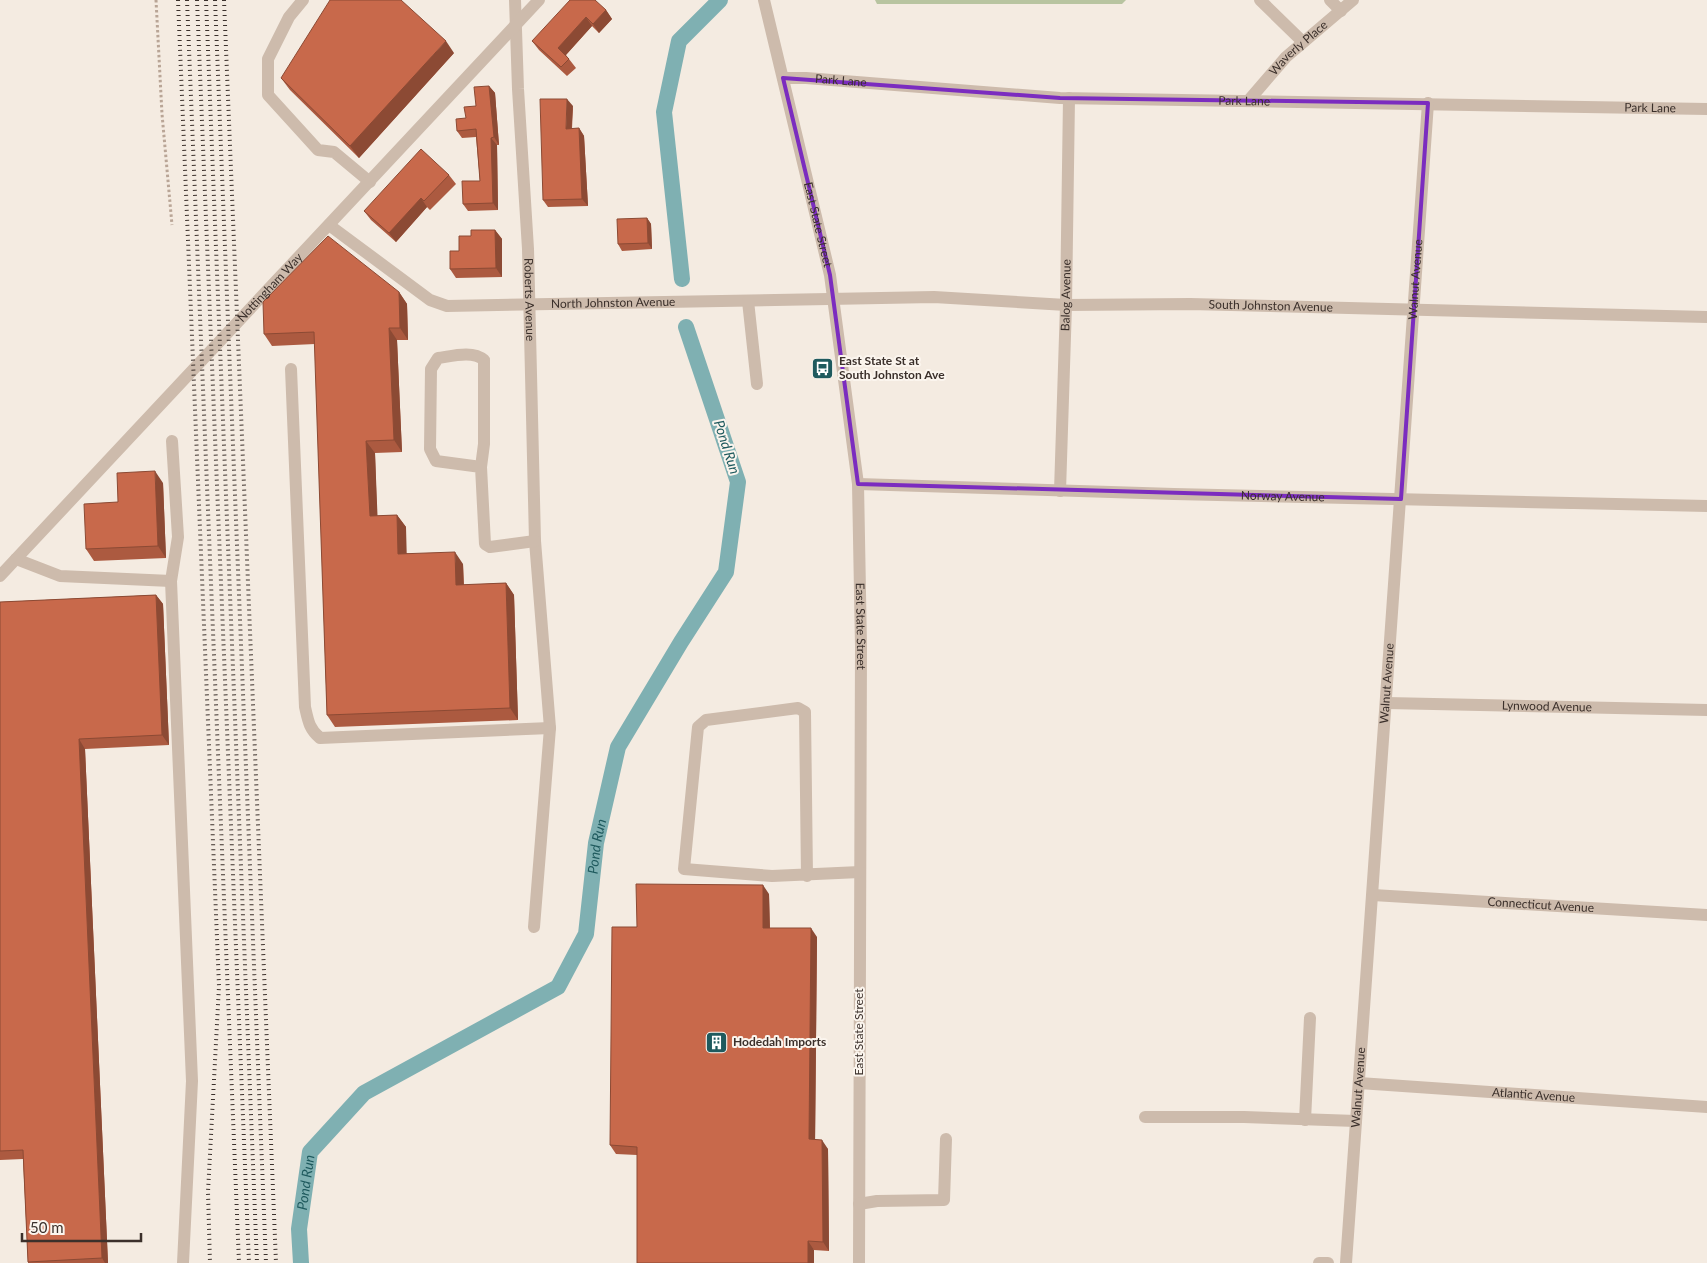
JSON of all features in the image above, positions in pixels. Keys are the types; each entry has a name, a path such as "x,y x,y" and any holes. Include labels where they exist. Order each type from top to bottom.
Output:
{"street":[{"path":"303,0 289,17 268,59 268,95 318,150 334,152 370,182"},
{"name":"Roberts Avenue","path":"515,0 529,305 535,541 550,728 534,927"},
{"name":"Nottingham Way","path":"0,576 539,0"},
{"name":"East State Street","path":"764,0 834,298 858,484 861,646 859,1263"},
{"path":"1260,0 1303,42"},
{"path":"1330,0 1341,11"},
{"name":"Waverly Place","path":"1249,100 1286,57 1353,0"},
{"name":"Park Lane","path":"783,78 1068,98 1428,103 1707,110"},
{"name":"Balog Avenue","path":"1060,491 1066,305 1068,98"},
{"name":"Walnut Avenue","path":"1346,1263 1428,103"},
{"name":"North Johnston Avenue","path":"329,225 430,300 447,306 834,298"},
{"name":"South Johnston Avenue","path":"834,298 934,297 1066,305 1190,304 1707,317"},
{"path":"748,300 757,384"},
{"path":"482,464 436,461 430,450 431,369 438,358 459,354 479,356 484,360 482,464 485,544 490,547 535,541"},
{"path":"291,369 305,707 308,725 314,734 320,738 550,728"},
{"path":"172,441 178,538 171,581 192,1081 183,1263"},
{"name":"Norway Avenue","path":"858,484 1060,491 1707,506"},
{"path":"16,559 60,576 171,581"},
{"name":"Lynwood Avenue","path":"1387,703 1707,710"},
{"path":"807,876 806,712 798,708 706,720 698,727 684,868 772,876 807,876 860,872"},
{"name":"Connecticut Avenue","path":"1373,894 1707,915"},
{"path":"1305,1120 1310,1018"},
{"name":"Atlantic Avenue","path":"1359,1083 1707,1107"},
{"path":"1145,1117 1244,1117 1356,1121"},
{"path":"859,1204 877,1201 944,1200 946,1139"},
{"path":"1319,1263 1328,1263"}],"path":[{"path":"156,0 162,114 172,225"}],"highlighted area":[{"path":"783,78 1060,98 1428,103 1401,499 858,484 830,275"}],"green space":[{"path":"875,0 1126,0 1122,4 877,4"}],"building":[{"path":"330,0 401,0 446,41 350,146 281,78"},
{"path":"570,0 595,0 606,10 593,24 586,17 558,48 569,59 561,67 532,41"},
{"path":"489,86 494,137 491,138 493,203 463,204 462,181 480,181 476,129 457,131 456,119 466,118 464,107 476,106 474,87"},
{"path":"540,99 567,99 566,129 579,128 582,199 543,200"},
{"path":"421,149 449,175 424,201 421,198 389,233 364,211"},
{"path":"647,218 648,243 618,244 617,219"},
{"path":"471,230 495,230 496,268 450,269 450,251 459,251 459,236 471,236"},
{"path":"328,236 399,292 400,328 389,328 394,440 366,441 370,516 397,515 398,554 455,552 456,585 506,583 510,708 327,715 314,332 264,334 263,302"},
{"path":"155,471 158,546 86,549 84,504 118,502 117,473"},
{"path":"156,595 162,735 79,739 102,1258 28,1262 23,1150 0,1151 0,602"},
{"name":"Hodedah Imports","path":"636,884 763,885 763,928 811,928 809,1139 822,1140 823,1242 808,1241 808,1263 637,1263 637,1147 610,1145 612,927 637,927"}],"waterway":[{"name":"Pond Run","path":"682,279 664,112 679,41 720,0"},
{"name":"Pond Run","path":"301,1263 299,1229 310,1152 364,1093 558,987 586,934 596,843 618,747 681,642 726,572 738,482 686,327"}],"railway":[{"path":"178,0 219,986 208,1192 210,1263"},
{"path":"187,0 239,1263"},
{"path":"197,0 249,1263"},
{"path":"206,0 257,1263"},
{"path":"215,0 266,1263"},
{"path":"224,0 276,1263"}],"place":[{"name":"East State St at South Johnston Ave","path":"823,368"},
{"name":"Hodedah Imports","path":"717,1042"}]}
